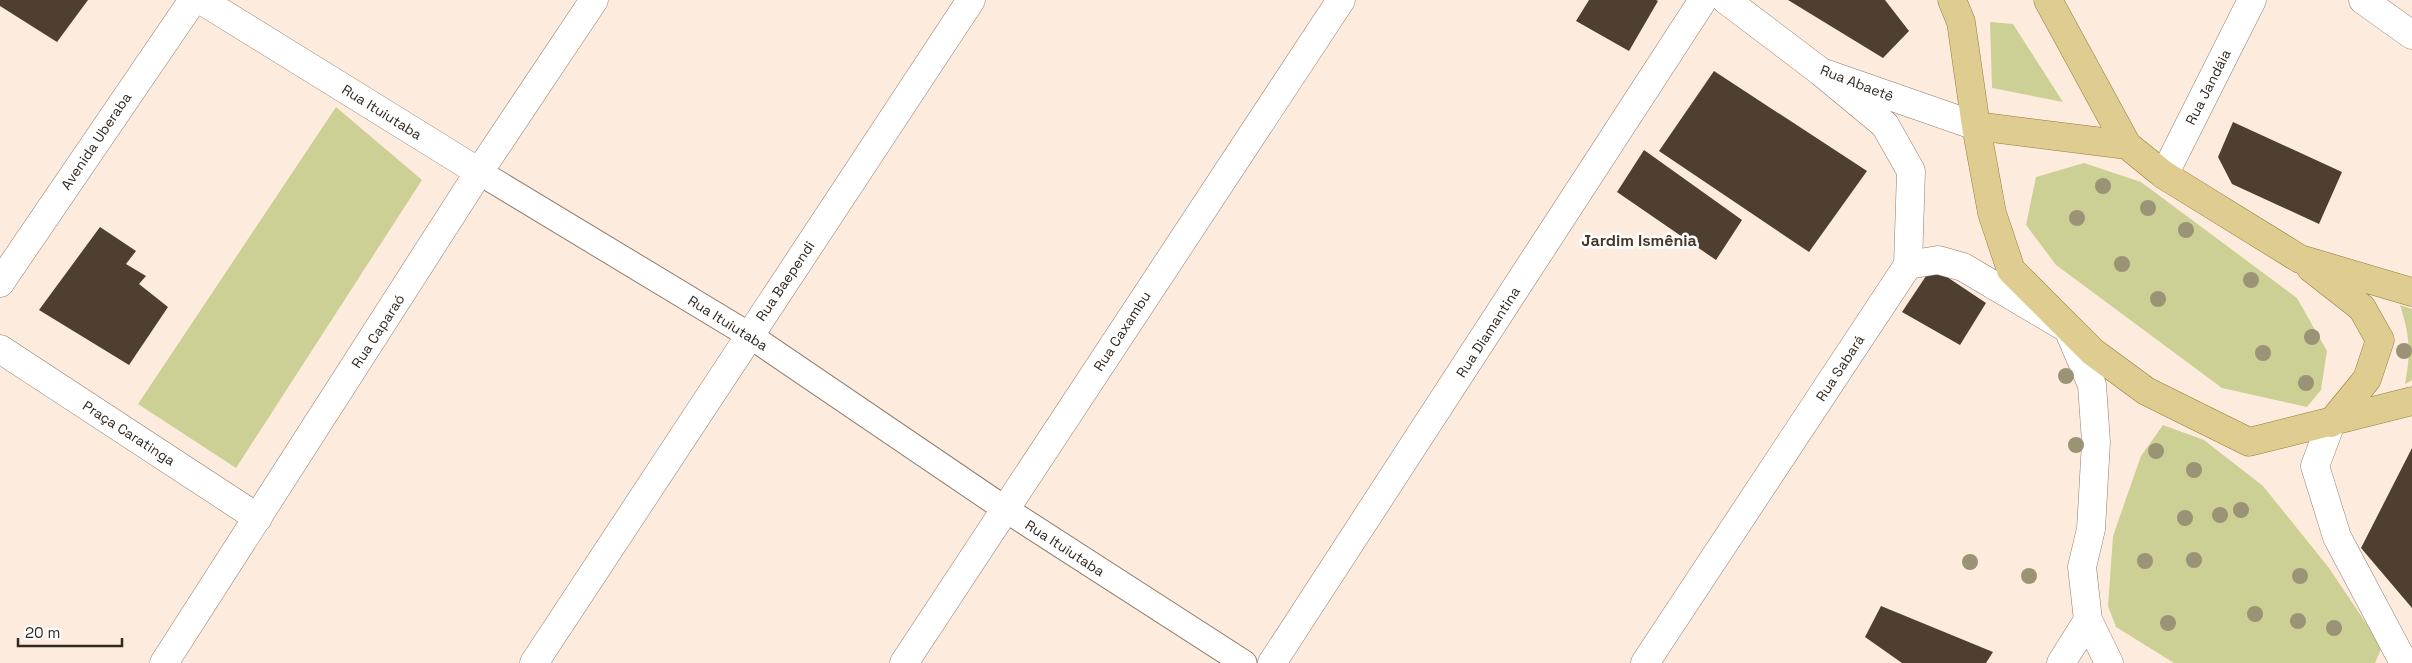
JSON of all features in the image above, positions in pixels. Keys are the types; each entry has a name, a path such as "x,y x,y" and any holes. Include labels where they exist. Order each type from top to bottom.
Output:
{"main road":[{"path":"2048,0 2126,145 2164,175 2300,259 2362,308 2380,340 2367,379 2332,423"},
{"path":"1953,7 1992,213 2011,270 2093,352 2146,391 2249,442 2332,423 2412,401"},
{"path":"1976,126 2126,145"},
{"path":"2300,259 2412,292"}],"street":[{"name":"Avenida Uberaba","path":"0,283 193,0"},
{"name":"Rua Ituiutaba","path":"201,0 479,172 749,335 1005,509 1244,663"},
{"name":"Rua Caparaó","path":"164,663 479,172 594,0"},
{"name":"Rua Baependi","path":"534,663 971,0"},
{"name":"Rua Caxambu","path":"904,663 1341,0"},
{"name":"Rua Diamantina","path":"1272,663 1704,0"},
{"name":"Rua Abaetê","path":"1726,0 1821,72 1976,126"},
{"name":"Rua Jandáia","path":"2164,175 2252,0"},
{"path":"2363,0 2411,33"},
{"path":"1821,72 1886,126 1911,171 1908,265 1938,260 1963,268 2068,329 2092,385 2096,442 2091,529 2082,567 2088,620 2108,663"},
{"name":"Rua Sabará","path":"1645,663 1908,265"},
{"name":"Praça Caratinga","path":"0,349 258,518"},
{"path":"2332,423 2315,466 2337,537 2398,660"},
{"path":"2061,663 2088,620"}],"green space":[{"path":"1990,22 2013,24 2063,102 1992,88"},
{"path":"336,107 422,180 236,468 138,404"},
{"path":"2084,163 2141,182 2297,298 2327,351 2321,390 2307,407 2222,388 2056,265 2026,225 2036,177"},
{"path":"2400,305 2412,309 2412,380 2405,384 2408,344 2406,326"},
{"path":"2163,425 2204,440 2263,486 2329,568 2382,647 2375,663 2174,663 2116,627 2108,606 2113,536 2141,456"}],"building":[{"path":"0,0 88,0 57,42 0,6"},
{"path":"1589,0 1658,1 1629,51 1576,21"},
{"path":"1788,0 1885,0 1909,31 1883,58"},
{"path":"1714,71 1867,171 1809,252 1659,151"},
{"path":"2233,122 2342,172 2319,224 2232,184 2218,157"},
{"path":"1644,150 1742,220 1716,260 1617,192"},
{"path":"100,227 136,251 126,264 146,276 139,284 168,307 129,365 39,310"},
{"path":"1932,267 1986,303 1960,345 1902,312"},
{"path":"2412,448 2412,608 2361,548"},
{"path":"1881,606 1993,652 1986,663 1902,663 1865,637"}],"district":[{"name":"Jardim Ismênia","path":"1639,240"}]}
